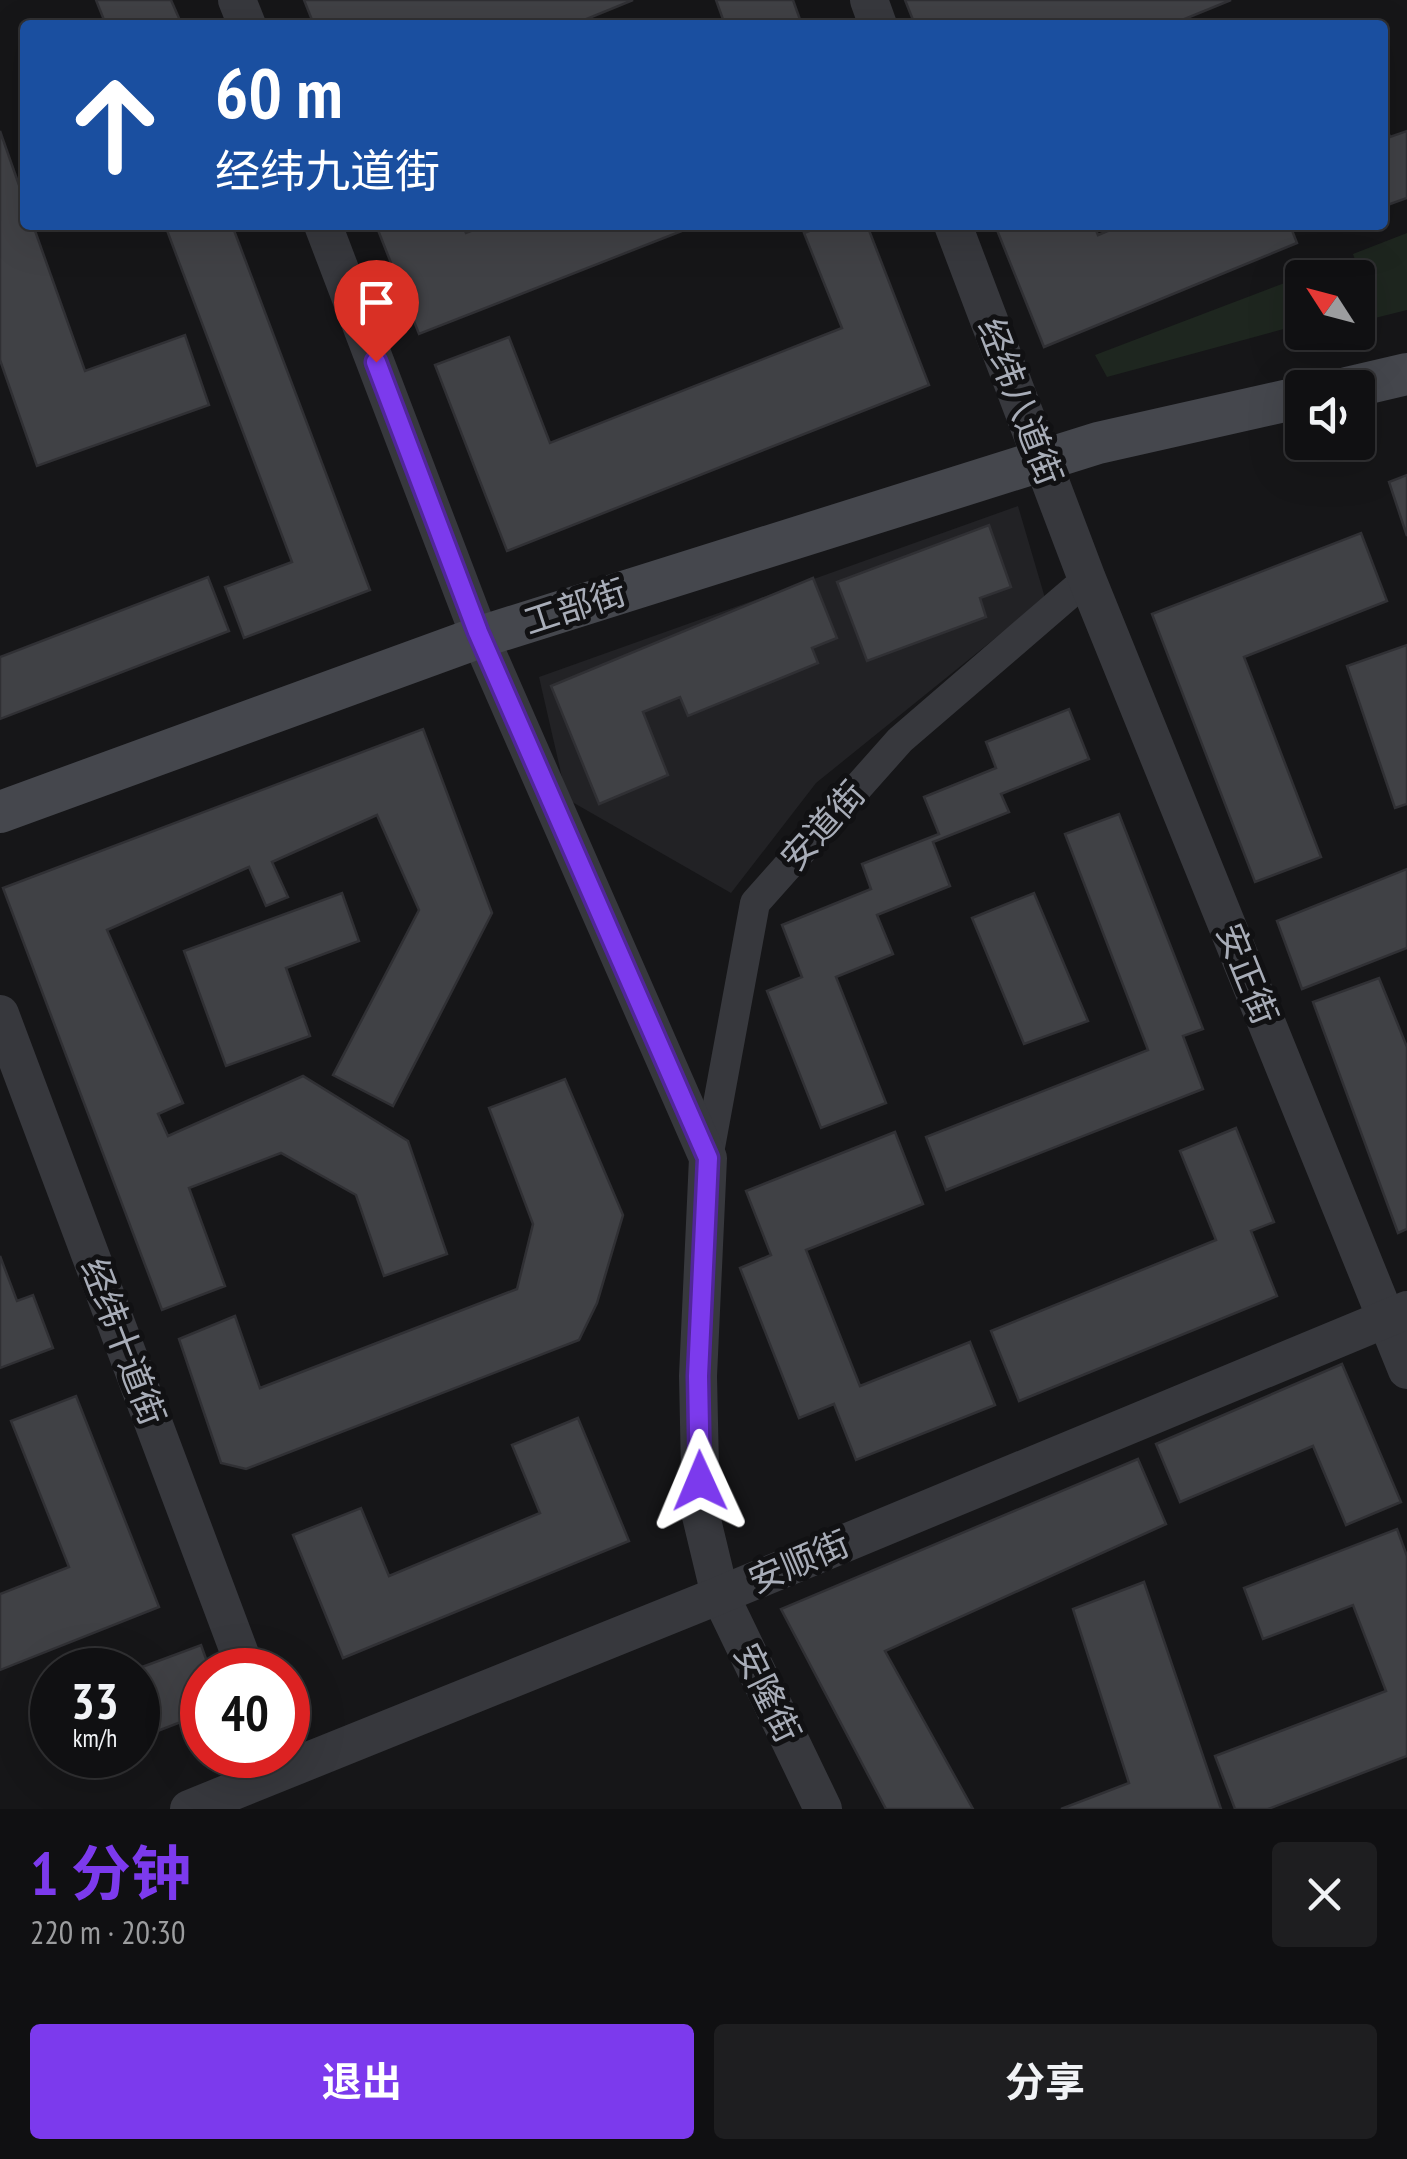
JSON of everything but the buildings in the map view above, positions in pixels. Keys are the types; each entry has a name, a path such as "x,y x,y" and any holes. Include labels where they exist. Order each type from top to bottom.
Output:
{"main road":[{"path":"1375,381 1407,374"},
{"path":"1043,460 1098,443 1285,402"},
{"name":"工部街","path":"0,812 480,637 1043,460"}],"street":[{"path":"326,230 480,637 708,1158"},
{"name":"经纬八道街","path":"955,230 1087,579"},
{"name":"安道街","path":"708,1158 755,903 900,740 1087,579"},
{"name":"安正街","path":"1087,579 1396,1314 1407,1370"},
{"name":"经纬十道街","path":"0,1014 238,1648"},
{"name":"安隆街","path":"708,1158 698,1376 701,1516 720,1595 823,1809"},
{"name":"安顺街","path":"310,1752 720,1595 1396,1314"},
{"name":"安顺街","path":"189,1809 250,1778"}],"shaded area":[{"path":"1407,233 1407,310 1375,318 1375,260 1355,260 1353,254"},
{"path":"1285,283 1285,329 1107,377 1095,355"},
{"path":"1018,506 1045,598 816,783 731,893 567,799 539,677"}],"route":[{"path":"376,362 478,632 708,1158 698,1376 700,1481"}]}
